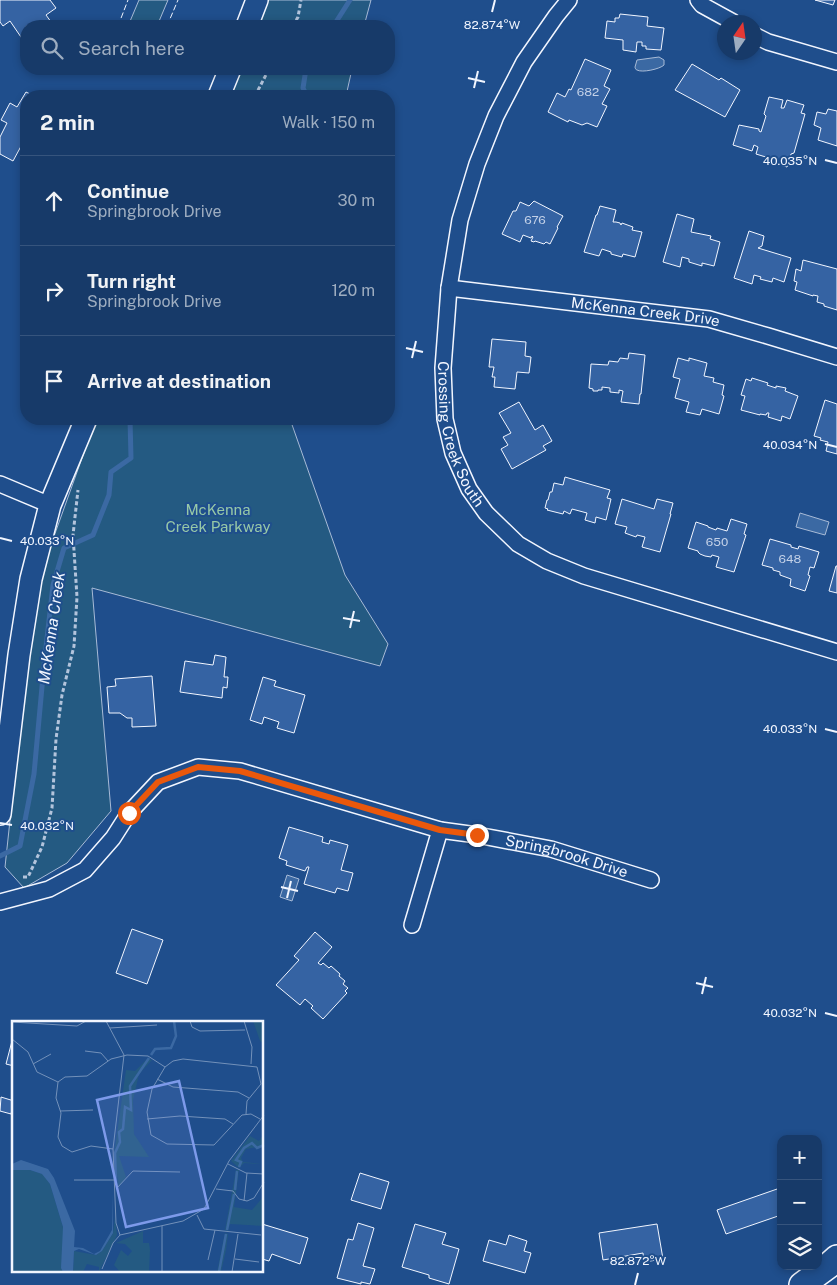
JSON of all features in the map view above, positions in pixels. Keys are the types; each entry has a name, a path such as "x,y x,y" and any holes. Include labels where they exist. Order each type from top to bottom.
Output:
{"highway":[{"path":"802,1285 837,1258"}],"main road":[{"path":"249,20 256,0"},
{"path":"221,90 228,75"},
{"path":"0,809 19,655 31,579 50,504 83,425"}],"street":[{"name":"Crossing Creek South","path":"569,0 524,62 496,116 477,164 460,220 448,288 444,368 445,418 453,453 469,489 486,513 518,544 547,561 584,576 837,652"},
{"path":"698,0 702,5 720,15"},
{"path":"762,39 837,62"},
{"name":"McKenna Creek Drive","path":"448,288 709,319 837,357"},
{"path":"0,484 50,504"},
{"name":"Springbrook Drive","path":"0,902 49,889 85,870 113,838 129,813 158,782 198,767 240,771 440,830 551,849 651,880"},
{"path":"412,925 440,830"}],"path":[{"path":"296,20 301,0"},
{"path":"258,90 266,75"},
{"path":"23,878 28,877 42,847 52,808 56,739 62,695 74,646 77,597 73,535 78,488"}],"green space":[{"path":"139,0 168,0 160,20 131,20"},
{"path":"264,0 371,0 366,20 257,20"},
{"path":"235,75 351,75 347,90 228,90"},
{"name":"McKenna Creek Parkway","path":"94,425 292,425 345,575 388,644 380,666 92,588 111,811 67,863 24,888 5,867 22,708 43,567"}],"shaded area":[{"path":"659,57 664,60 664,65 647,71 639,71 635,68 637,60"},
{"path":"800,513 829,522 825,535 796,527"},
{"path":"287,875 299,879 292,901 280,897"}],"building":[{"path":"0,0 50,0 56,8 46,15 50,20 20,20 20,36 10,21 3,26 0,22"},
{"path":"815,0 835,0 833,5"},
{"path":"620,14 648,17 647,26 664,28 661,50 646,49 646,46 642,46 642,42 637,42 636,52 623,50 623,40 605,38 607,21 615,22 615,18 619,18"},
{"path":"585,59 611,70 604,86 610,89 602,104 607,106 597,127 587,123 582,125 569,120 568,122 548,112 557,93 565,97 569,89 571,90"},
{"path":"692,64 719,80 721,78 740,90 725,117 675,90"},
{"path":"769,97 783,100 781,108 784,108 787,100 804,105 801,113 805,114 794,153 791,154 787,167 768,161 769,158 756,154 758,147 754,145 752,151 733,145 739,125 759,129 761,132"},
{"path":"20,102 20,148 13,161 0,154 0,137 7,123 1,120 10,103 17,107"},
{"path":"828,109 837,111 837,146 818,140 821,128 814,125 817,112 826,114"},
{"path":"534,201 563,216 550,244 531,241 532,236 531,238 523,235 520,242 502,234 513,211 516,211 520,202 529,206"},
{"path":"600,206 616,210 613,222 620,223 621,225 622,223 633,227 632,230 642,232 635,257 623,254 622,257 602,249 599,256 584,252"},
{"path":"677,214 694,219 691,232 711,236 710,239 720,242 714,266 702,263 702,266 689,262 689,259 682,257 680,267 663,262"},
{"path":"749,231 764,236 762,246 758,248 791,258 784,282 773,278 772,282 760,279 761,277 754,275 752,284 734,278"},
{"path":"803,260 837,269 837,310 817,302 818,296 795,290 797,282 794,281 796,269 801,271"},
{"path":"492,339 526,342 525,356 531,357 529,373 517,372 515,389 494,387 495,377 492,377 494,367 489,367"},
{"path":"629,353 645,355 639,404 621,402 623,391 619,390 619,393 610,392 610,388 602,387 602,390 593,391 593,389 589,388 591,364 608,365 609,361 618,362 620,358 628,359"},
{"path":"678,358 689,361 689,358 707,363 704,376 714,378 713,382 724,385 722,395 724,396 719,414 702,409 700,415 686,412 689,402 675,398 680,379 673,377"},
{"path":"752,378 768,383 767,385 776,388 776,386 786,388 785,391 798,396 790,419 782,416 781,421 768,417 769,413 760,415 741,410 745,396 741,395 746,379 751,381"},
{"path":"825,400 837,404 837,454 826,451 828,442 814,436"},
{"path":"519,402 535,430 543,425 552,441 543,446 546,450 512,469 501,449 508,445 503,437 511,433 499,413"},
{"path":"565,477 610,490 607,498 611,499 606,520 596,517 595,523 585,520 587,513 572,509 570,514 564,511 563,514 545,508 554,483 563,485"},
{"path":"622,499 654,509 657,499 673,503 660,552 642,547 645,537 637,535 636,537 625,533 627,527 615,524"},
{"path":"731,519 747,524 744,534 746,535 734,572 716,567 719,557 705,556 698,551 688,548 696,522 716,530 717,528 727,531"},
{"path":"770,539 798,549 799,546 819,552 814,568 810,567 808,575 810,576 805,591 790,586 791,579 780,575 780,572 773,570 773,568 762,565"},
{"path":"837,566 837,593 829,591"},
{"path":"215,655 226,657 224,677 228,677 227,688 223,687 222,698 180,692 185,661 213,665"},
{"path":"152,676 156,726 132,727 132,718 127,718 120,713 109,713 107,687 116,686 115,679"},
{"path":"263,677 276,681 274,686 305,695 294,733 277,728 279,722 264,717 262,724 250,720"},
{"path":"289,827 323,837 322,842 329,844 330,840 348,845 341,870 353,873 348,891 337,888 335,893 304,884 309,867 305,871 286,865 287,861 279,858"},
{"path":"132,929 163,940 147,984 116,973"},
{"path":"315,932 332,947 318,963 321,965 323,963 329,968 331,966 340,974 339,976 345,981 343,984 348,988 345,991 347,993 323,1019 311,1008 313,1006 305,999 300,1005 276,985 299,960 294,956"},
{"path":"12,1041 12,1066 6,1064"},
{"path":"1,1097 12,1100 11,1114 0,1111"},
{"path":"360,1173 389,1182 381,1209 351,1200"},
{"path":"777,1189 777,1216 726,1234 717,1210"},
{"path":"358,1223 374,1228 363,1266 375,1269 370,1284 361,1282 361,1284 337,1278 348,1239 353,1240"},
{"path":"415,1224 446,1233 442,1244 459,1249 449,1284 429,1278 429,1275 402,1267"},
{"path":"657,1224 663,1259 644,1262 643,1253 603,1260 599,1233"},
{"path":"264,1225 308,1238 300,1264 272,1254 269,1261 264,1260"},
{"path":"509,1235 527,1241 524,1251 531,1253 525,1273 483,1261 489,1240 506,1245"}],"waterway":[{"name":"McKenna Creek","path":"337,20 350,0"},
{"name":"McKenna Creek","path":"304,90 305,75"},
{"name":"McKenna Creek","path":"0,856 20,846 34,774 53,585 64,548 93,535 109,495 111,472 131,458 130,425"}],"fence":[{"path":"120,20 128,0"},
{"path":"170,20 178,0"}],"route":[{"path":"129,813 158,782 198,767 240,771 440,830 477,835"}]}
